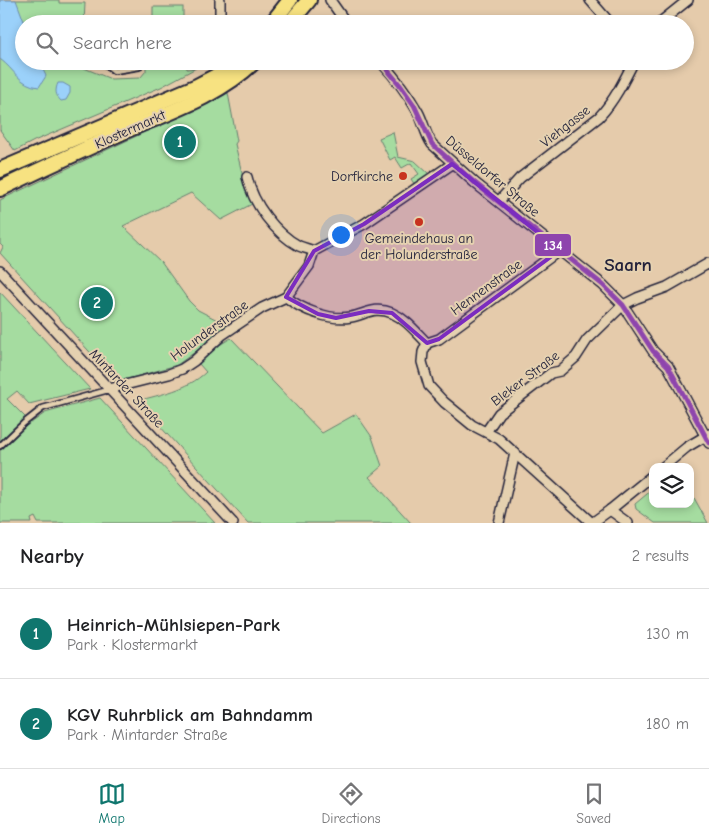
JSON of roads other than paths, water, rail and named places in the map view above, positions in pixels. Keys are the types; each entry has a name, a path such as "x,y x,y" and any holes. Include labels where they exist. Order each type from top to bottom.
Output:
{"main road":[{"path":"278,15 290,0"},
{"path":"296,15 309,0"},
{"name":"Klostermarkt","path":"0,170 197,86 226,70"},
{"name":"Klostermarkt","path":"0,189 76,152 206,96 231,70"}],"street":[{"path":"220,0 220,15"},
{"path":"330,0 341,15"},
{"path":"590,0 603,15"},
{"path":"669,15 688,0"},
{"name":"Düsseldorfer Straße","path":"388,70 417,110 426,137 452,164 603,285 623,305 653,351 668,366 708,437"},
{"name":"Viehgasse","path":"499,201 520,178 606,110 629,70"},
{"path":"452,164 364,224 314,251 308,266 286,297 292,302 318,314 336,318 351,317 369,311 380,310 392,313 405,321 427,343 422,352 422,362 429,386 455,412 472,425 499,438 592,523 649,478"},
{"path":"247,177 249,186 260,207 281,232 299,246 314,251"},
{"name":"Hennenstraße","path":"427,343 439,339 560,250"},
{"name":"Bleker Straße","path":"486,432 498,413 551,373 560,371 576,357 587,340 623,305 636,298 667,287 709,263"},
{"name":"Mintarder Straße","path":"0,271 233,523"},
{"name":"Holunderstraße","path":"110,389 182,369 194,361 222,335 262,308 286,297"},
{"path":"669,463 708,437"},
{"path":"499,523 515,453"},
{"path":"610,510 628,523"}],"lane":[{"path":"0,446 43,408 110,389"}],"water":[{"path":"0,0 16,0 22,15 15,15 15,70 43,70 46,76 39,87 32,86 22,80 0,59"},
{"path":"58,83 63,83 70,87 70,93 66,100 61,101 57,95"}],"place":[{"name":"Heinrich-Mühlsiepen-Park","path":"180,142"},
{"name":"Dorfkirche","path":"403,176"},
{"name":"Gemeindehaus an der Holunderstraße","path":"419,222"},
{"name":"KGV Ruhrblick am Bahndamm","path":"97,303"}],"district":[{"name":"Saarn","path":"628,264"}]}
